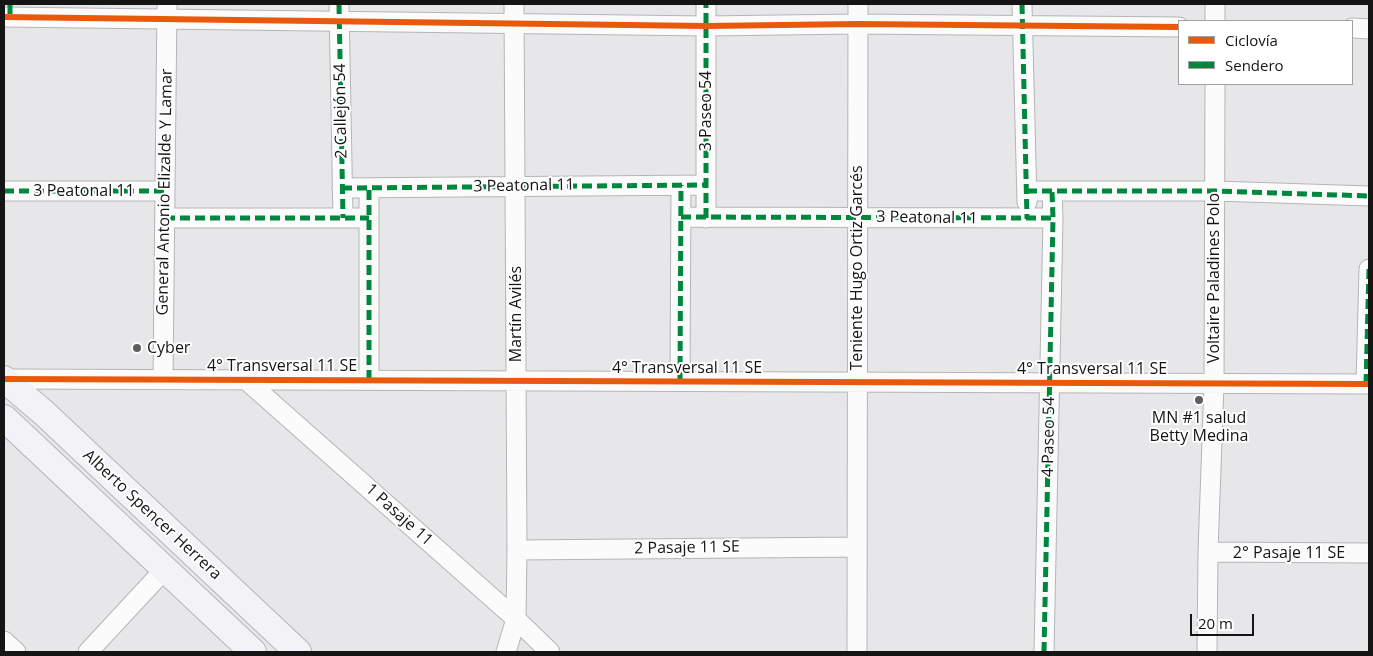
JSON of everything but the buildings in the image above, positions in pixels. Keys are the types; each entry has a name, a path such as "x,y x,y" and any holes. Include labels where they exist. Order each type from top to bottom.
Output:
{"street":[{"name":"Martín Avilés","path":"506,652 516,619 517,550 514,4"},
{"name":"3 Paseo 54","path":"706,4 706,218"},
{"name":"Teniente Hugo Ortiz Garcés","path":"857,652 858,4"},
{"path":"1022,4 1027,219"},
{"path":"1215,4 1216,20"},
{"name":"General Antonio Elizalde Y Lamar","path":"163,380 166,12"},
{"path":"8,13 339,13 515,23 706,26 858,24 1178,27"},
{"name":"2 Callejón 54","path":"339,13 343,218"},
{"path":"1353,28 1369,28"},
{"name":"Voltaire Paladines Polo","path":"1207,652 1208,552 1214,384 1215,85"},
{"path":"680,382 682,185"},
{"name":"3 Peatonal 11","path":"342,188 706,185"},
{"path":"368,380 369,188"},
{"name":"3 Peatonal 11","path":"4,191 165,191"},
{"path":"1027,191 1215,191 1369,196"},
{"name":"4 Paseo 54","path":"1044,652 1052,191"},
{"name":"3 Peatonal 11","path":"681,216 706,218 1053,218"},
{"path":"165,218 368,218"},
{"path":"1368,384 1369,270"},
{"name":"4° Transversal 11 SE","path":"4,379 1368,384"},
{"name":"Alberto Spencer Herrera","path":"4,379 44,413 298,652"},
{"name":"1 Pasaje 11","path":"246,380 516,619 550,652"},
{"name":"Alberto Spencer Herrera","path":"4,418 254,652"},
{"name":"2 Pasaje 11 SE","path":"517,550 857,547"},
{"name":"2° Pasaje 11 SE","path":"1208,552 1369,553"},
{"path":"88,652 165,569"},
{"path":"4,641 16,652"}],"marked path":[{"path":"10,4 10,18"},
{"path":"339,4 343,218"},
{"path":"706,4 706,218"},
{"path":"1022,4 1027,219"},
{"path":"680,381 681,185"},
{"path":"342,188 706,185"},
{"path":"369,188 369,380"},
{"path":"4,191 165,191"},
{"path":"1027,191 1215,191 1369,196"},
{"path":"1044,652 1052,191"},
{"path":"681,217 1053,218"},
{"path":"165,218 369,218"},
{"path":"1366,384 1369,269"}],"cycle path":[{"path":"4,17 706,26 858,24 1178,27"},
{"path":"4,379 1369,384"}],"place":[{"name":"Cyber","path":"137,348"},
{"name":"MN #1 salud Betty Medina","path":"1199,400"}]}
